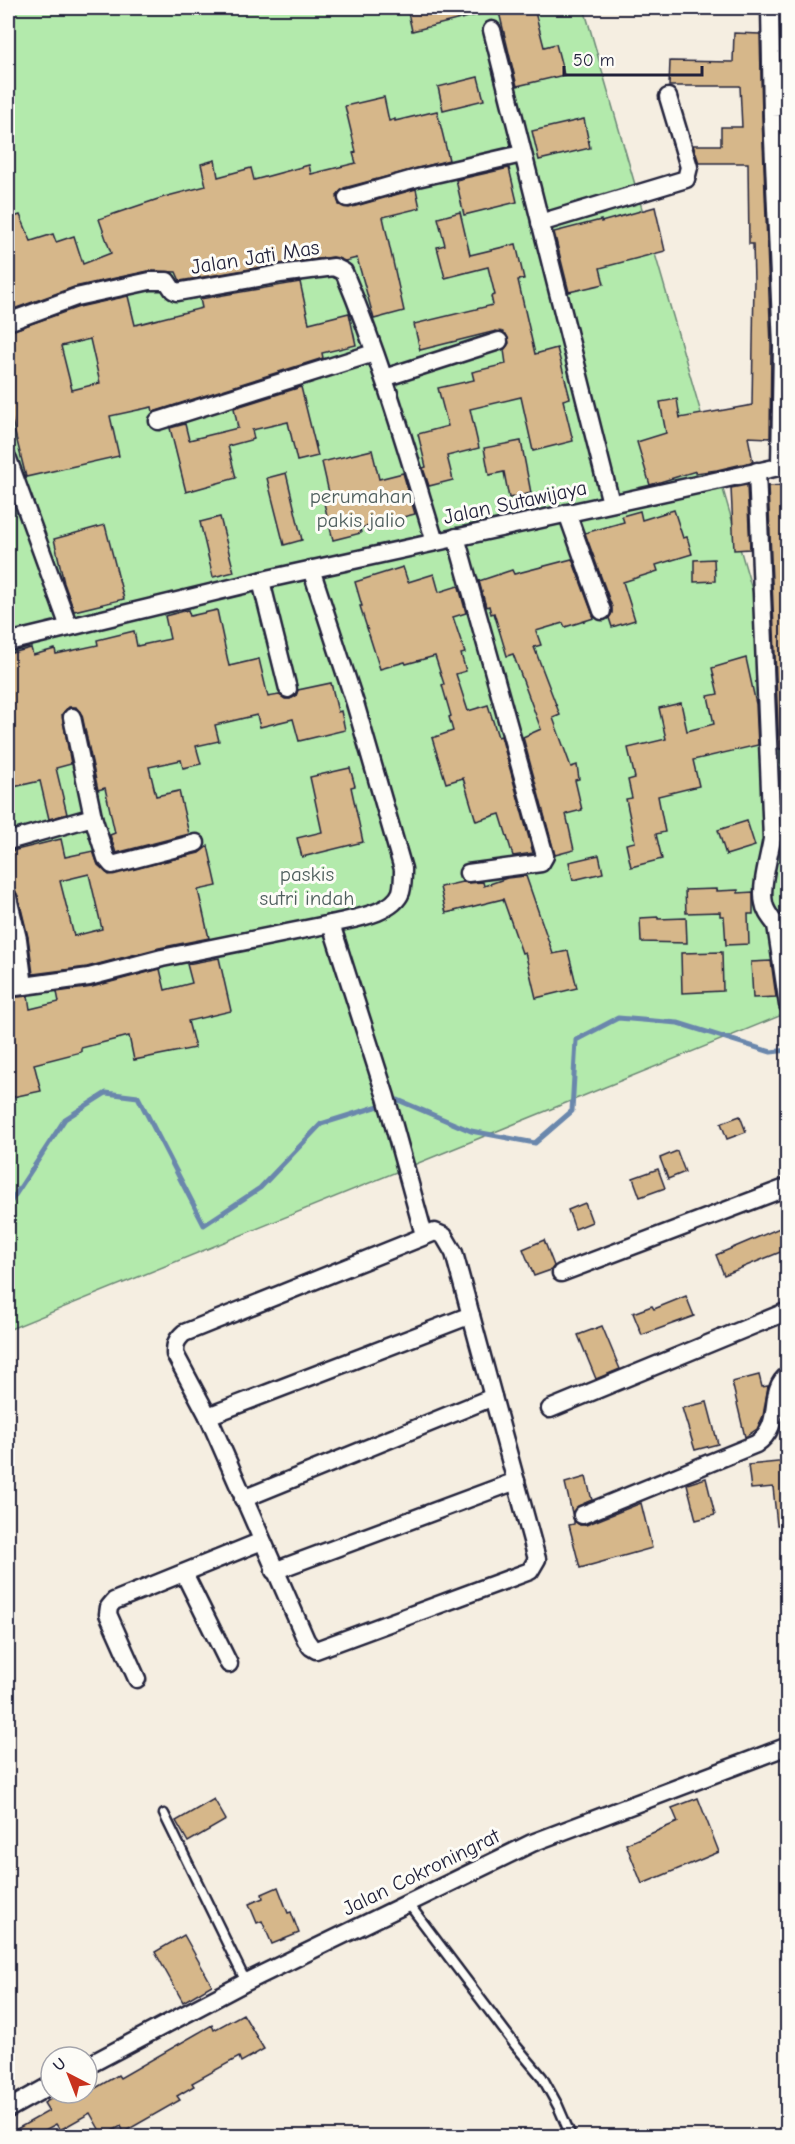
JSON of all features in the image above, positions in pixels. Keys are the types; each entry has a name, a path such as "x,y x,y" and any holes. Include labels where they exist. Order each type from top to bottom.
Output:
{"street":[{"path":"770,10 784,465"},
{"path":"492,30 611,503"},
{"path":"540,223 686,179 689,168 668,97"},
{"path":"347,198 417,178 522,154"},
{"name":"Jalan Jati Mas","path":"8,322 76,297 150,281 167,281 174,292 177,292 334,267 344,272 384,378 435,542"},
{"path":"384,378 499,341"},
{"path":"158,421 374,353"},
{"path":"8,459 69,627"},
{"name":"Jalan Sutawijaya","path":"8,642 311,569 784,465"},
{"path":"757,471 772,839 763,892 764,903 782,924 788,1005"},
{"path":"567,513 602,611"},
{"path":"456,537 545,856 541,863 468,873"},
{"path":"8,898 18,939 12,988 90,977 162,958 331,924 381,911 392,903 400,894 403,868 355,703 311,569"},
{"path":"261,581 288,689"},
{"path":"72,717 93,818 106,858 112,865 196,843"},
{"path":"8,841 93,818"},
{"path":"331,924 386,1097 424,1235"},
{"path":"561,1273 788,1187"},
{"path":"435,1232 444,1236 454,1253 471,1315 537,1559 530,1571 316,1650 306,1640 208,1416 175,1354 177,1338 184,1333 435,1232"},
{"path":"550,1409 788,1311"},
{"path":"208,1416 471,1315"},
{"path":"582,1515 766,1438 771,1429 778,1390 784,1378 788,1376"},
{"path":"243,1499 493,1397"},
{"path":"274,1571 516,1481"},
{"path":"137,1679 108,1614 109,1607 114,1601 262,1541"},
{"path":"184,1573 230,1664"},
{"name":"Jalan Cokroningrat","path":"99,2060 246,1982 532,1843 788,1746"},
{"path":"8,2109 39,2092"}],"lane":[{"path":"164,1814 246,1982"},
{"path":"408,1903 542,2077 571,2136"}],"green space":[{"name":"perumahan pakis jalio","path":"8,8 584,8 787,711 787,1013 8,1330"}],"building":[{"path":"407,8 485,8 485,13 412,31"},
{"path":"498,8 534,8 544,47 556,44 564,75 517,86"},
{"path":"734,33 760,34 771,346 770,438 748,437 753,462 717,470 696,473 696,471 650,485 637,442 666,433 660,402 677,399 680,418 752,405 754,281 753,244 749,244 748,163 699,163 693,145 721,145 721,127 742,127 740,86 669,86 670,61 733,62"},
{"path":"478,77 484,100 443,110 438,87"},
{"path":"384,97 389,121 437,111 449,160 344,188 337,195 339,205 349,208 416,189 420,208 383,217 404,311 374,319 357,258 345,261 333,257 180,281 176,272 148,271 74,287 8,311 8,219 20,215 31,241 53,234 56,242 74,236 83,264 111,253 99,219 164,197 206,186 201,164 215,160 218,177 251,168 254,180 309,165 311,174 356,163 353,153 356,152 345,106"},
{"path":"584,119 590,148 539,160 532,131"},
{"path":"509,168 517,202 464,215 456,180"},
{"path":"655,207 665,251 600,268 604,284 569,292 554,232"},
{"path":"460,212 470,255 516,244 524,279 518,280 535,354 557,348 570,398 563,400 573,441 533,451 521,397 470,409 479,448 447,456 453,480 429,486 423,468 426,467 418,434 448,426 438,388 474,380 472,372 506,364 504,350 509,343 506,334 496,331 420,350 414,324 493,305 491,296 495,295 488,267 445,278 437,247 445,245 438,218"},
{"path":"300,282 309,323 349,313 356,345 322,353 323,358 153,412 152,407 110,416 119,456 26,477 8,405 8,332 79,307 128,296 135,325 202,308 200,299","holes":["90,339 100,383 72,390 61,346"]},
{"path":"301,387 318,456 297,461 288,422 252,430 254,439 228,446 236,478 186,492 170,428 185,424 189,440 238,428 234,408"},
{"path":"521,441 531,493 509,498 504,472 489,475 484,448"},
{"path":"372,450 379,479 403,473 415,514 360,528 361,533 333,540 323,499 330,497 322,462"},
{"path":"286,473 302,540 284,545 267,478"},
{"path":"747,485 750,549 734,550 731,488"},
{"path":"788,485 788,749 779,749 768,486"},
{"path":"674,510 683,538 687,537 692,554 656,565 658,571 623,582 635,620 612,627 609,618 612,607 585,533 624,522 622,516 640,511 642,520"},
{"path":"220,517 234,572 213,577 200,522"},
{"path":"105,525 124,599 74,611 64,583 54,539"},
{"path":"572,559 594,618 565,627 563,623 536,631 541,645 534,647 560,715 553,718 571,767 577,765 579,779 575,780 582,810 566,814 574,850 555,855 523,737 541,729 513,654 507,656 494,613 491,614 489,606 486,607 479,581 512,570 514,574"},
{"path":"714,559 715,581 694,582 694,560"},
{"path":"403,567 408,582 434,574 439,592 459,587 466,613 453,617 465,653 461,654 466,671 456,674 468,711 488,705 498,737 501,736 533,853 513,856 500,814 476,821 463,778 446,783 432,738 453,731 442,685 444,684 435,656 380,669 360,606 362,606 355,582"},
{"path":"188,610 190,616 217,610 229,666 259,659 268,697 279,695 290,699 296,696 298,690 331,683 345,730 299,741 293,719 260,727 257,715 215,725 219,741 196,746 201,764 183,768 181,760 149,767 156,796 179,791 189,834 116,853 110,835 115,833 105,788 98,790 82,715 76,707 69,707 62,714 71,764 56,768 67,814 49,819 40,781 9,788 8,654 31,648 33,655 55,649 56,654 98,645 97,640 134,631 137,646 170,639 165,616"},
{"path":"746,658 756,704 758,745 693,760 699,786 658,796 665,832 656,834 662,859 631,867 626,844 635,842 626,799 632,798 628,780 635,778 628,748 666,739 659,708 681,703 687,731 714,724 708,696 718,694 712,668"},
{"path":"350,768 355,786 351,787 363,842 302,857 297,838 322,832 310,777"},
{"path":"747,821 755,846 726,855 718,830"},
{"path":"61,839 65,857 93,851 98,865 109,875 199,853 208,846 217,886 198,890 209,938 159,948 87,967 33,974 28,937 18,896 15,890 8,888 8,852","holes":["89,874 102,929 74,936 60,881"]},
{"path":"599,855 603,873 573,880 569,862"},
{"path":"526,876 553,954 568,951 577,988 536,998 525,952 522,953 503,899 446,913 440,887 462,882 483,882 484,886 507,878"},
{"path":"717,889 717,891 738,890 738,893 753,892 753,914 748,914 749,944 726,945 724,916 720,916 720,912 686,913 685,890"},
{"path":"658,917 658,919 686,918 687,943 641,942 640,918"},
{"path":"722,952 723,991 682,993 681,953"},
{"path":"219,958 231,1011 188,1021 195,1048 134,1060 129,1036 81,1048 81,1052 34,1064 41,1091 8,1098 8,1033 13,1032 8,998 28,996 30,1009 59,1002 57,992 92,987 160,969 165,990 192,983 187,964"},
{"path":"771,961 776,997 753,998 751,962"},
{"path":"740,1116 746,1132 727,1139 721,1123"},
{"path":"677,1151 685,1172 668,1179 660,1158"},
{"path":"658,1169 665,1188 640,1197 633,1178"},
{"path":"585,1203 592,1222 575,1229 568,1210"},
{"path":"782,1227 788,1241 788,1249 724,1275 716,1255"},
{"path":"544,1240 554,1266 551,1270 534,1276 523,1249"},
{"path":"686,1296 694,1316 642,1335 633,1313 652,1306 654,1309"},
{"path":"602,1326 620,1369 596,1379 578,1335"},
{"path":"759,1375 762,1387 768,1386 763,1416 757,1429 745,1437 732,1382"},
{"path":"707,1402 718,1444 695,1450 682,1408"},
{"path":"788,1461 788,1525 777,1525 773,1487 751,1489 748,1465"},
{"path":"586,1477 592,1500 578,1506 572,1513 565,1483"},
{"path":"706,1478 715,1515 696,1520 687,1484"},
{"path":"641,1503 652,1548 580,1568 569,1525 574,1524 574,1521 580,1525 586,1525"},
{"path":"698,1798 719,1852 642,1884 626,1844 678,1822 672,1808"},
{"path":"214,1799 226,1820 188,1842 176,1821"},
{"path":"278,1887 299,1933 272,1944 262,1921 257,1923 249,1904 263,1898 262,1894"},
{"path":"184,1935 212,1985 183,2002 155,1952"},
{"path":"243,2014 264,2049 241,2062 239,2057 192,2083 194,2086 177,2096 180,2100 124,2132 121,2126 103,2136 90,2113 60,2130 56,2124 34,2136 8,2136 49,2111 45,2105 99,2105 99,2086 118,2075 120,2078 212,2025 214,2030"}],"waterway":[{"path":"8,1206 65,1119 106,1093 138,1097 204,1225 260,1188 321,1124 398,1100 471,1131 535,1143 572,1111 576,1040 618,1018 678,1023 771,1052 788,1050"}],"park label":[{"name":"paskis sutri indah","path":"307,886"}]}
